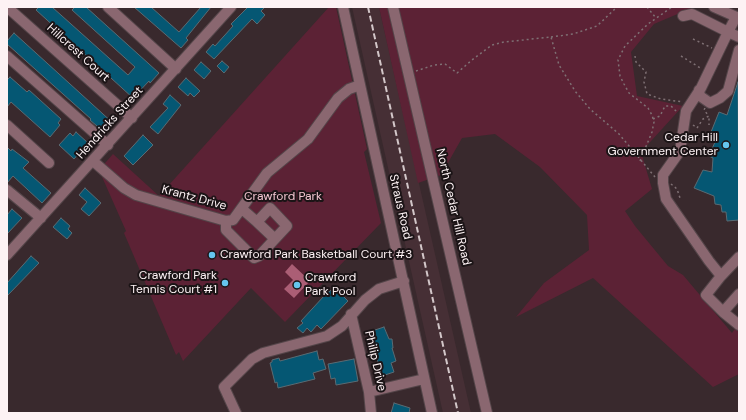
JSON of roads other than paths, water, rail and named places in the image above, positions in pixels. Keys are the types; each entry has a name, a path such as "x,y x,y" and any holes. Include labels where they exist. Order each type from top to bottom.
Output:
{"street":[{"name":"Hillcrest Court","path":"7,7 132,118"},
{"path":"108,7 176,69"},
{"name":"Hendricks Street","path":"7,255 108,145 231,7"},
{"name":"Straus Road","path":"343,7 432,413"},
{"name":"North Cedar Hill Road","path":"393,7 486,413"},
{"path":"714,7 737,18 728,32 709,72 690,103 683,121 680,151 663,175 663,184 666,199 721,276"},
{"path":"683,16 692,14 739,37"},
{"path":"699,90 700,96 710,103 720,98 728,91 739,50"},
{"path":"7,56 108,145"},
{"name":"Krantz Drive","path":"93,161 124,188 136,196 226,221 234,220 267,173 308,140 338,98 349,89 360,85"},
{"path":"7,125 49,163"},
{"path":"7,190 41,218"},
{"path":"226,221 226,230 254,258 259,256 287,226 270,208 257,222"},
{"path":"242,209 275,239"},
{"path":"739,257 706,295 739,325"},
{"path":"236,413 224,387 243,367 263,353 327,336 342,326 351,314 365,300 379,289 404,281"},
{"path":"723,312 739,294"},
{"name":"Philip Drive","path":"351,314 369,392 371,413"},
{"path":"369,392 424,379"}],"railway":[{"path":"368,7 458,413"}],"place":[{"name":"Cedar Hill Government Center","path":"726,145"},
{"name":"Crawford Park Basketball Court #3","path":"212,255"},
{"name":"Crawford Park Tennis Court #1","path":"225,283"},
{"name":"Crawford Park Pool","path":"297,285"}],"park label":[{"name":"Crawford Park","path":"283,197"}]}
